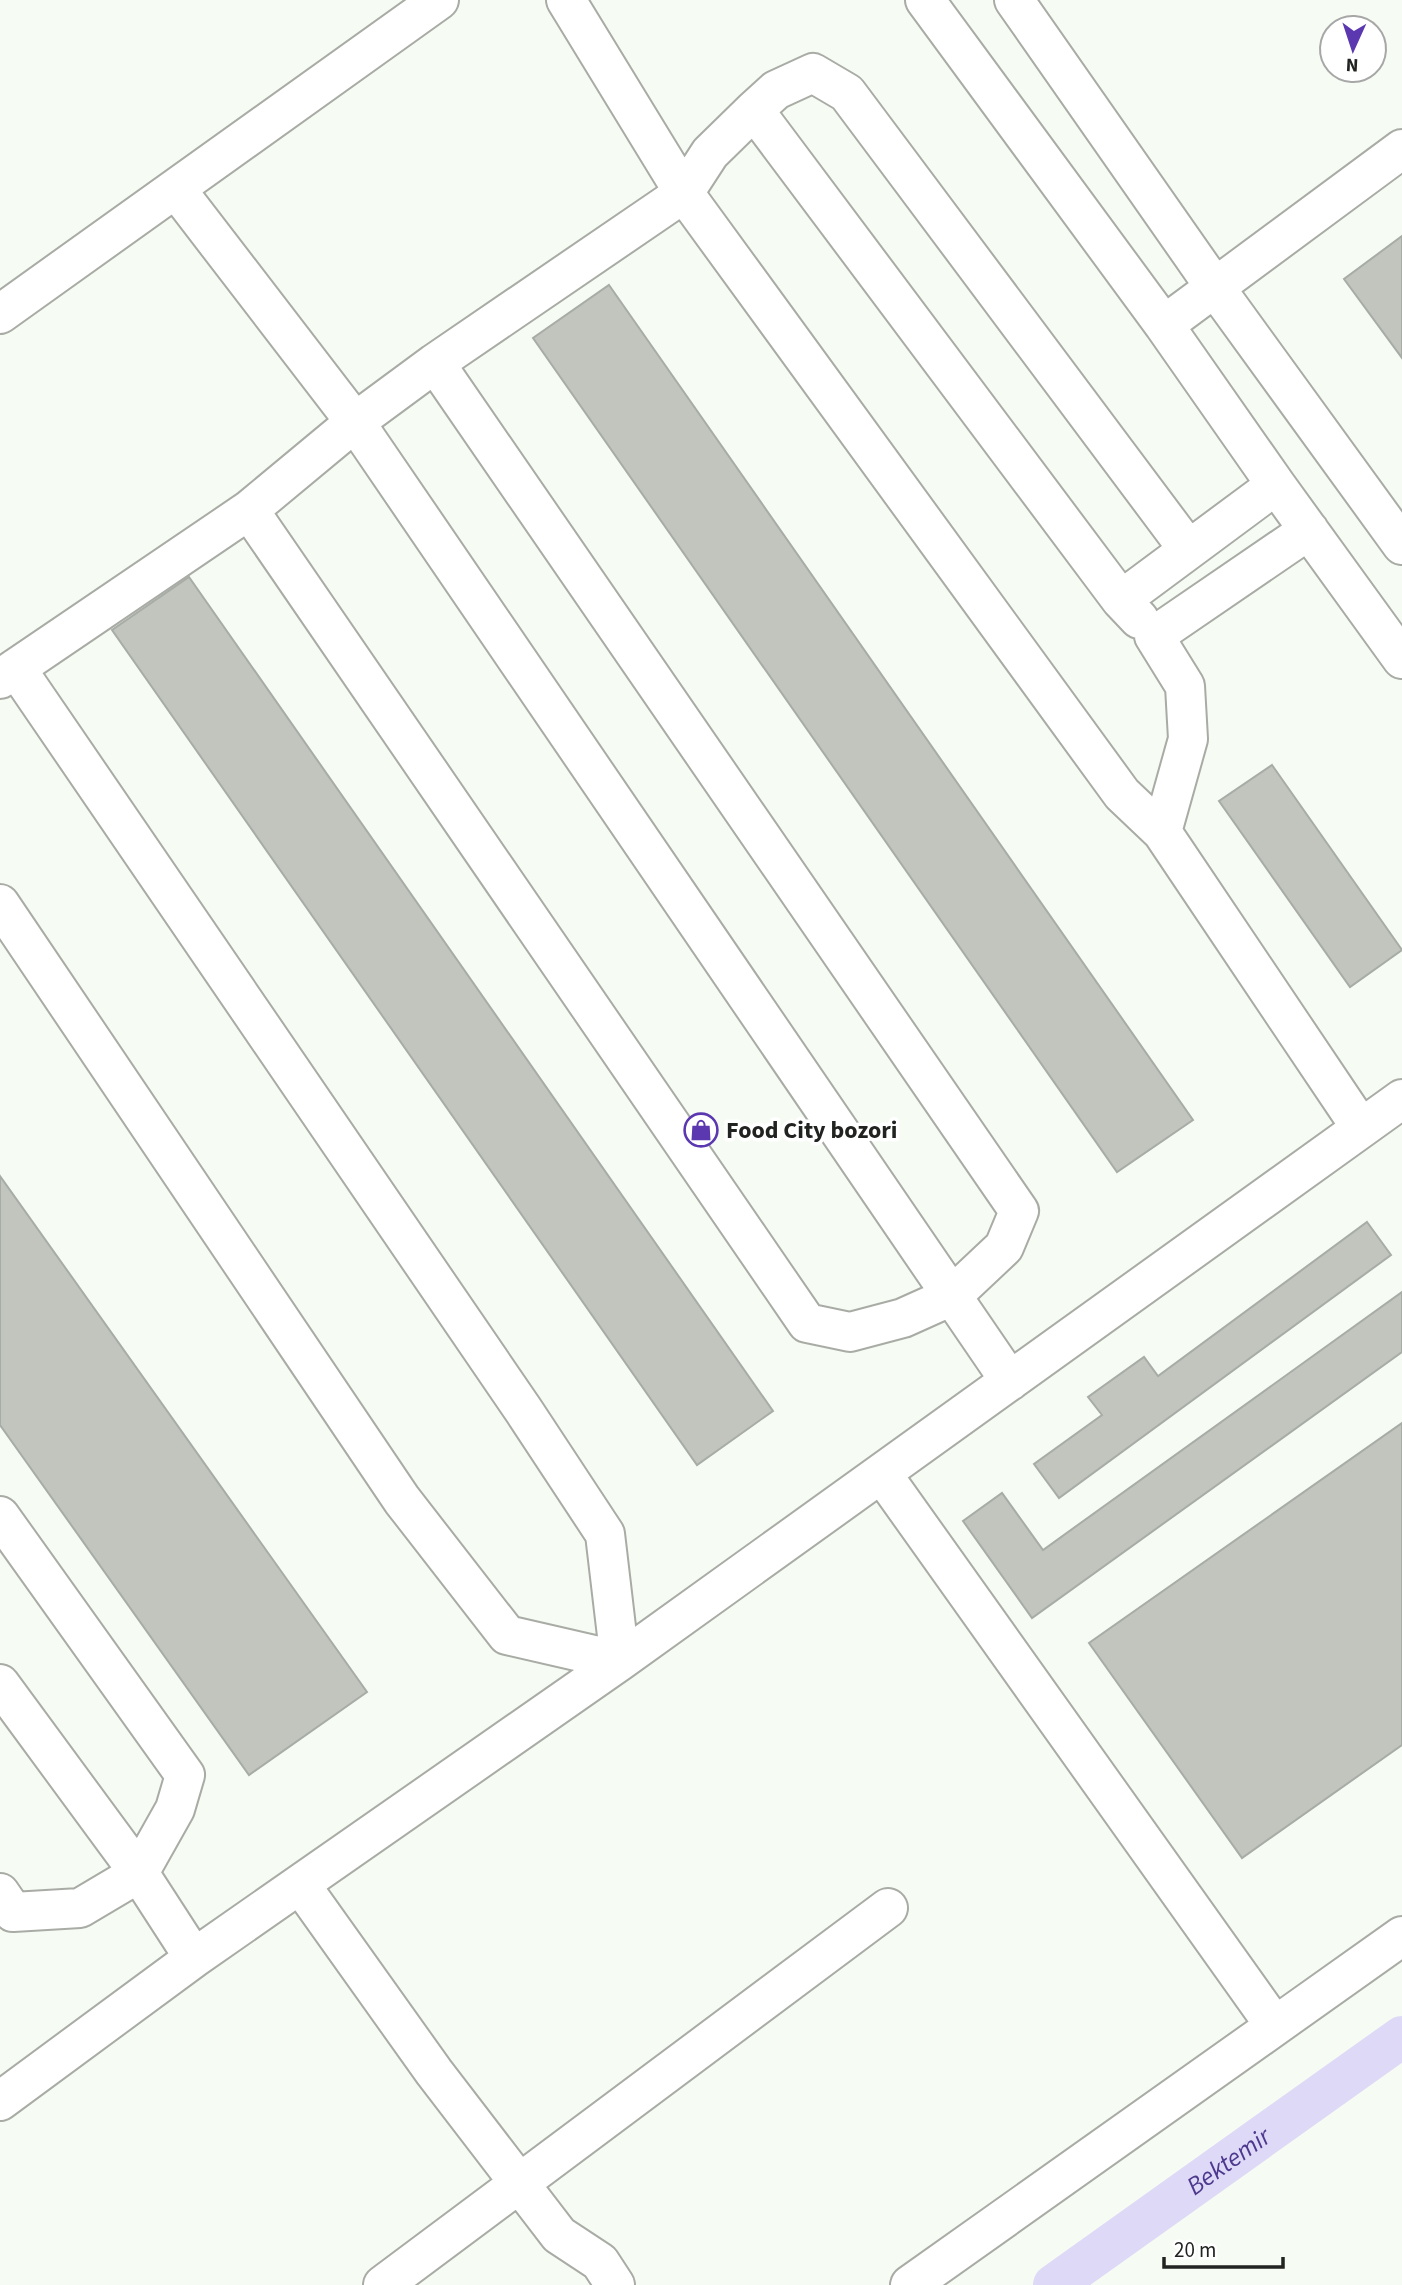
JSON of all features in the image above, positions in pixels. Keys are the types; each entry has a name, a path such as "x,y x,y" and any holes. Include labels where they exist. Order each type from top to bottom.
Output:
{"lane":[{"path":"0,314 439,0"},
{"path":"566,0 684,193 1122,794 1162,832 1361,1129"},
{"path":"925,0 1164,325 1402,659"},
{"path":"1014,0 1214,286 1402,545"},
{"path":"620,1661 606,1534 516,1399 8,673 249,510 355,422 435,363 684,193 710,153 754,110 776,90 813,73 847,93 1188,549"},
{"path":"754,110 1121,600 1154,636 1185,686 1188,739 1162,832"},
{"path":"1164,325 1402,149"},
{"path":"176,189 355,422 1010,1381"},
{"path":"249,510 807,1323 850,1332 903,1318 952,1296 1004,1247 1019,1211 435,363"},
{"path":"1121,600 1276,485"},
{"path":"1154,636 1309,530"},
{"path":"0,904 402,1500 507,1635 620,1661"},
{"path":"0,2101 194,1958 620,1661 1402,1099"},
{"path":"882,1474 1275,2025"},
{"path":"0,1516 185,1775 175,1809 139,1873 80,1908 13,1912 0,1893"},
{"path":"0,1684 139,1873 194,1958"},
{"path":"300,1884 434,2072 559,2235 600,2262 615,2285"},
{"path":"383,2285 888,1908"},
{"path":"910,2285 1402,1936"}],"building":[{"path":"1402,236 1402,358 1344,279"},
{"path":"609,285 1193,1120 1117,1172 533,338"},
{"path":"189,577 773,1411 697,1465 112,630"},
{"path":"1272,765 1402,950 1350,987 1219,801"},
{"path":"0,1176 367,1692 249,1775 0,1425"},
{"path":"1367,1222 1391,1255 1059,1498 1034,1464 1102,1415 1088,1397 1144,1357 1158,1376"},
{"path":"1402,1292 1402,1352 1032,1618 963,1521 1002,1493 1043,1550"},
{"path":"1402,1423 1402,1745 1242,1858 1089,1643"}],"waterway":[{"name":"Bektemir","path":"1054,2285 1402,2037"}],"place":[{"name":"Food City bozori","path":"701,1130"}]}
